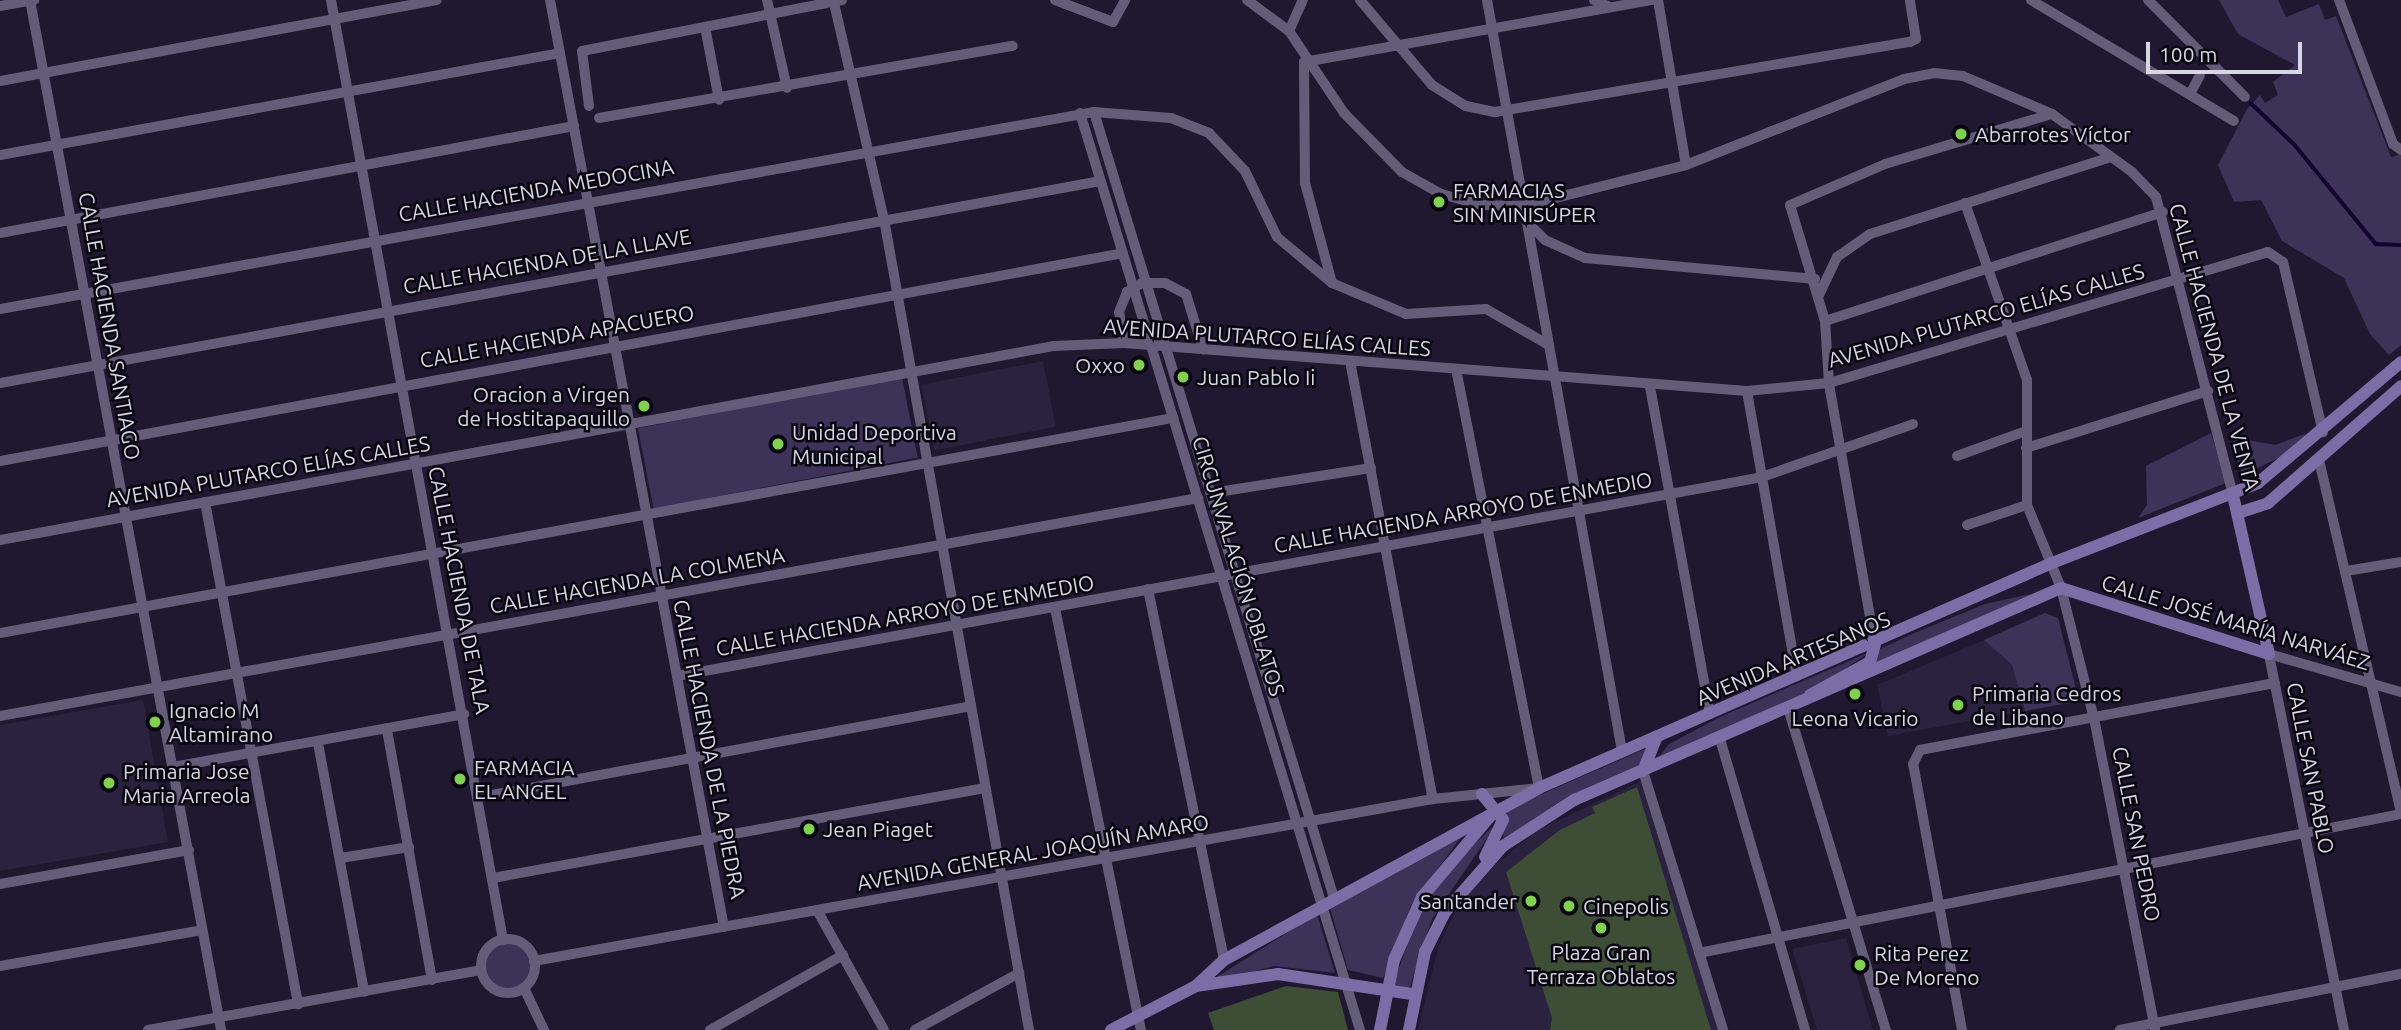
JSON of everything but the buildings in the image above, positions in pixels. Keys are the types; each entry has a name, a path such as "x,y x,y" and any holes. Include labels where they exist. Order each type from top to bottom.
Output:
{"main road":[{"name":"AVENIDA ARTESANOS","path":"1111,1030 1196,986 1224,960 1539,788 1875,645 2052,563 2233,495 2265,478 2323,432 2401,362"},
{"path":"2238,513 2269,503 2401,386"},
{"name":"CALLE HACIENDA DE LA VENTA","path":"2233,495 2238,513"},
{"name":"CALLE SAN PABLO","path":"2238,513 2269,654"},
{"name":"AVENIDA ARTESANOS","path":"1196,986 1278,974 1412,994 1445,912 1474,876 1537,820 2061,588"},
{"name":"CALLE JOSÉ MARÍA NARVÁEZ","path":"2061,588 2269,654"},
{"path":"1802,702 1820,685 1870,662 1875,645"},
{"path":"1643,771 1657,736"},
{"path":"1474,876 1503,825 1498,808 1482,794"},
{"path":"1380,1030 1386,990 1422,897 1498,808"},
{"path":"1409,1030 1412,994"}],"street":[{"path":"0,6 32,0"},
{"name":"CALLE HACIENDA SANTIAGO","path":"32,0 43,72 221,1030"},
{"name":"CALLE HACIENDA DE TALA","path":"331,0 400,384 481,797 502,940"},
{"path":"0,81 436,0"},
{"name":"CALLE HACIENDA DE LA PIEDRA","path":"550,0 724,927"},
{"path":"767,0 787,88"},
{"path":"1055,0 1115,22 1125,0"},
{"name":"CALLE HACIENDA DE LA VENTA","path":"1247,0 1289,31 1304,62 1402,172 1463,201 1524,206 1686,165 1904,79 1934,73 1963,76 2052,114 2145,183 2162,212 2181,277 2233,495"},
{"path":"1289,31 1303,0"},
{"path":"1360,0 1395,46 1448,98 1506,111 1916,39 1910,0"},
{"path":"1487,0 1529,223 1552,378 1622,751"},
{"path":"1594,0 1611,7"},
{"path":"1332,282 1305,183 1304,62 1655,0 1686,165"},
{"path":"2031,0 2234,121"},
{"path":"2339,0 2400,149"},
{"path":"589,106 582,51 838,1 851,76 884,219 929,461 940,545 1029,1030"},
{"path":"2151,2 2245,97"},
{"path":"705,27 719,100"},
{"path":"599,118 719,100 1013,46"},
{"path":"0,155 560,53"},
{"path":"2190,94 2200,75"},
{"name":"CALLE HACIENDA MEDOCINA","path":"0,309 868,148 1094,112 1171,118 1217,140 1249,178 1276,237 1332,282 1406,314 1486,309 1547,344"},
{"name":"CIRCUNVALACIÓN OBLATOS","path":"1094,112 1334,898"},
{"name":"CIRCUNVALACIÓN OBLATOS","path":"1080,113 1360,1030"},
{"path":"1875,645 1829,383 1825,321 1815,279 1790,205 1885,164 2052,114"},
{"path":"0,233 574,126"},
{"path":"1819,295 1837,257 1858,241 1965,203 2111,157"},
{"name":"CALLE HACIENDA DE LA LLAVE","path":"0,383 387,309 1101,181"},
{"name":"CALLE SAN PEDRO","path":"1965,203 2027,380 2027,505 2061,588 2094,718 2155,1027"},
{"path":"1825,321 2162,212"},
{"path":"1529,223 1545,240 1585,257 1815,279"},
{"name":"CALLE HACIENDA APACUERO","path":"0,461 615,344 1123,253"},
{"name":"AVENIDA PLUTARCO ELÍAS CALLES","path":"0,540 1054,346 1124,343 1650,387 1747,391 1829,383 2011,333 2181,277 2277,254 2323,432"},
{"path":"1124,343 1119,312 1134,287 1147,283 1176,286 1185,294 1203,349"},
{"path":"1350,361 1433,799"},
{"path":"1456,370 1484,528 1539,788"},
{"path":"1650,387 1710,714"},
{"path":"1747,391 1797,677"},
{"path":"2026,448 2207,391"},
{"path":"0,633 1173,418"},
{"name":"CALLE HACIENDA ARROYO DE ENMEDIO","path":"677,676 1762,477 1840,454 1913,424"},
{"path":"1957,456 2026,430"},
{"path":"1699,953 2401,814 2375,685 2319,460"},
{"path":"1211,493 1371,468"},
{"name":"CALLE HACIENDA LA COLMENA","path":"0,716 1198,498"},
{"path":"205,502 298,1004"},
{"path":"1966,525 2027,505"},
{"path":"2346,570 2401,562"},
{"path":"1148,589 1224,960"},
{"path":"1055,608 1102,858 1141,1030"},
{"name":"CALLE SAN PABLO","path":"2269,654 2344,1030"},
{"name":"CALLE JOSÉ MARÍA NARVÁEZ","path":"2269,654 2401,692"},
{"path":"1962,1030 1913,764 1917,753 2274,683"},
{"path":"481,797 970,706"},
{"path":"1788,708 1886,1030"},
{"path":"173,767 318,743 464,714"},
{"path":"387,730 432,980"},
{"path":"1720,739 1805,1030"},
{"path":"318,743 364,992"},
{"path":"1643,771 1723,1030"},
{"path":"493,878 985,788"},
{"name":"AVENIDA GENERAL JOAQUÍN AMARO","path":"534,961 1433,799 1539,788"},
{"path":"341,858 409,847"},
{"path":"0,884 189,850"},
{"path":"817,910 884,1030"},
{"path":"0,966 202,930"},
{"path":"524,988 498,991 481,970 484,954 502,940 526,947 534,961 524,988 544,1030"},
{"path":"710,1030 843,955"},
{"path":"148,1030 481,970"},
{"path":"915,1030 1019,973"},
{"path":"2120,1030 2155,1027 2401,974"}],"shaded area":[{"path":"2219,0 2278,0 2286,17 2319,4 2325,20 2336,16 2391,157 2401,154 2401,345 2389,355 2370,334 2344,278 2282,241 2261,200 2234,202 2218,165 2247,109 2260,95 2265,103 2278,95 2273,82 2295,65 2238,34"},
{"path":"1043,361 1056,427 934,450 921,385"},
{"name":"Unidad Deportiva Municipal","path":"902,377 918,457 654,509 638,428"},
{"path":"2211,433 2226,483 2138,518 2147,505 2146,466"},
{"path":"2307,433 2286,454 2242,476 2232,437 2275,445"},
{"path":"2040,592 1882,661 1873,662 1880,649 1912,634 1985,604"},
{"path":"2045,613 2058,618 2079,701 2025,711 2012,665 1984,640"},
{"path":"1984,640 2012,665 2025,711 1888,736 1877,685"},
{"path":"1870,652 1807,695 1658,758 1669,744 1720,717"},
{"path":"143,700 168,842 0,871 0,725"},
{"path":"1647,748 1640,766 1503,838 1506,810"},
{"name":"Plaza Gran Terraza Oblatos","path":"1643,780 1721,1030 1418,1030 1438,948 1457,908 1482,876 1536,831"},
{"path":"1498,822 1432,919 1409,990 1392,987 1417,919 1443,873"},
{"path":"1467,829 1411,905 1383,978 1348,970 1330,908"},
{"path":"1317,914 1335,973 1274,966 1204,985"},
{"path":"1846,938 1873,1030 1817,1030 1792,949"},
{"path":"508,943 525,950 532,967 525,984 508,991 491,984 484,967 491,950"}],"waterway":[{"path":"2251,103 2295,145 2376,244 2401,245"}],"place":[{"name":"Abarrotes Víctor","path":"1961,134"},
{"name":"FARMACIAS SIN MINISÚPER","path":"1439,202"},
{"name":"Oxxo","path":"1139,365"},
{"name":"Juan Pablo Ii","path":"1183,377"},
{"name":"Oracion a Virgen de Hostitapaquillo","path":"644,406"},
{"name":"Unidad Deportiva Municipal","path":"778,444"},
{"name":"Leona Vicario","path":"1855,694"},
{"name":"Primaria Cedros de Libano","path":"1958,705"},
{"name":"Ignacio M Altamirano","path":"155,722"},
{"name":"FARMACIA EL ANGEL","path":"460,779"},
{"name":"Primaria Jose Maria Arreola","path":"109,783"},
{"name":"Jean Piaget","path":"809,829"},
{"name":"Santander","path":"1531,901"},
{"name":"Cinepolis","path":"1569,906"},
{"name":"Plaza Gran Terraza Oblatos","path":"1601,928"},
{"name":"Rita Perez De Moreno","path":"1860,965"}]}
